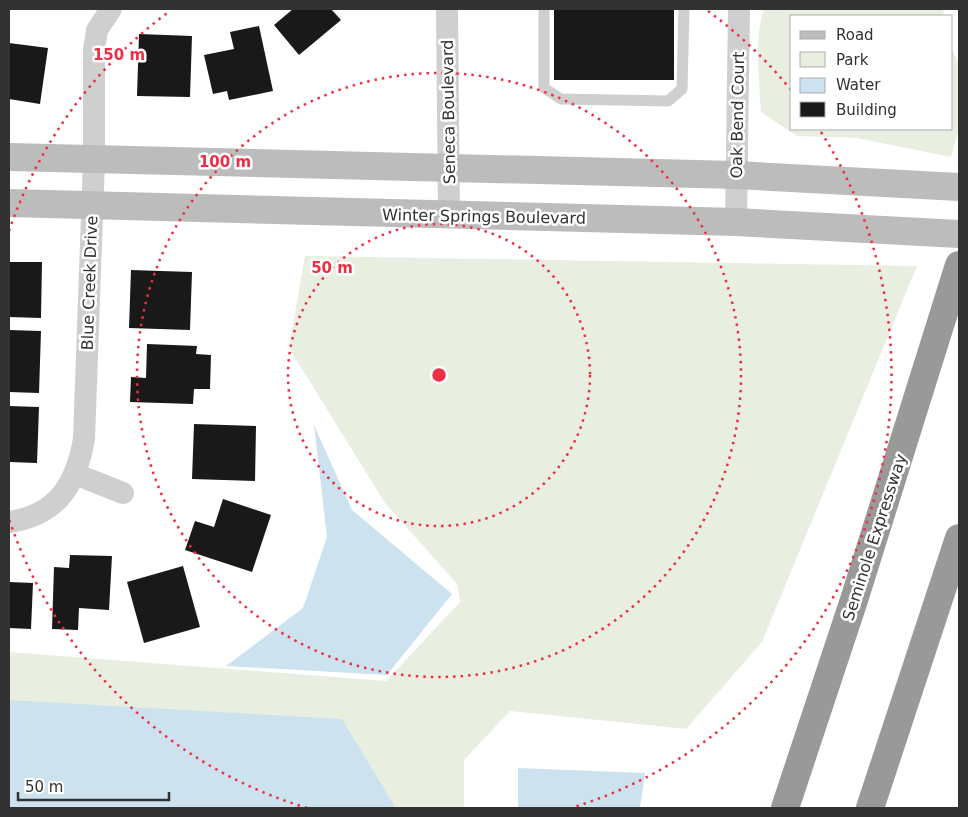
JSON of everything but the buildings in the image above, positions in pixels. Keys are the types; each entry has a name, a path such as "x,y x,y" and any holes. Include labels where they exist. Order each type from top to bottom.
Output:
{"highway":[{"name":"Seminole Expressway","path":"785,808 854,600 959,265"},
{"path":"870,808 939,606 959,538"}],"street":[{"name":"Blue Creek Drive","path":"9,522 26,519 47,509 62,496 80,462 84,439 94,160 94,50 97,30 111,9"},
{"name":"Seneca Boulevard","path":"447,9 449,215"},
{"name":"Oak Bend Court","path":"736,222 739,9"},
{"path":"9,157 736,175 959,187"},
{"name":"Winter Springs Boulevard","path":"9,204 736,222 959,234"},
{"path":"75,474 123,493"}],"lane":[{"path":"544,9 544,88 561,99 668,101 682,89 684,9"}],"green space":[{"path":"764,9 944,9 943,15 790,15 790,130 953,130 953,52 959,63 959,130 951,157 857,138 797,136 761,112 758,46"},
{"path":"305,256 917,266 762,642 686,729 510,711 464,760 464,808 9,808 9,652 386,681 460,602 457,584 385,503 289,348"}],"water":[{"path":"314,425 352,510 452,594 387,675 226,666 303,608 327,537"},
{"path":"9,700 342,719 394,805 394,808 9,808"},
{"path":"518,768 645,773 640,808 518,808"}]}
